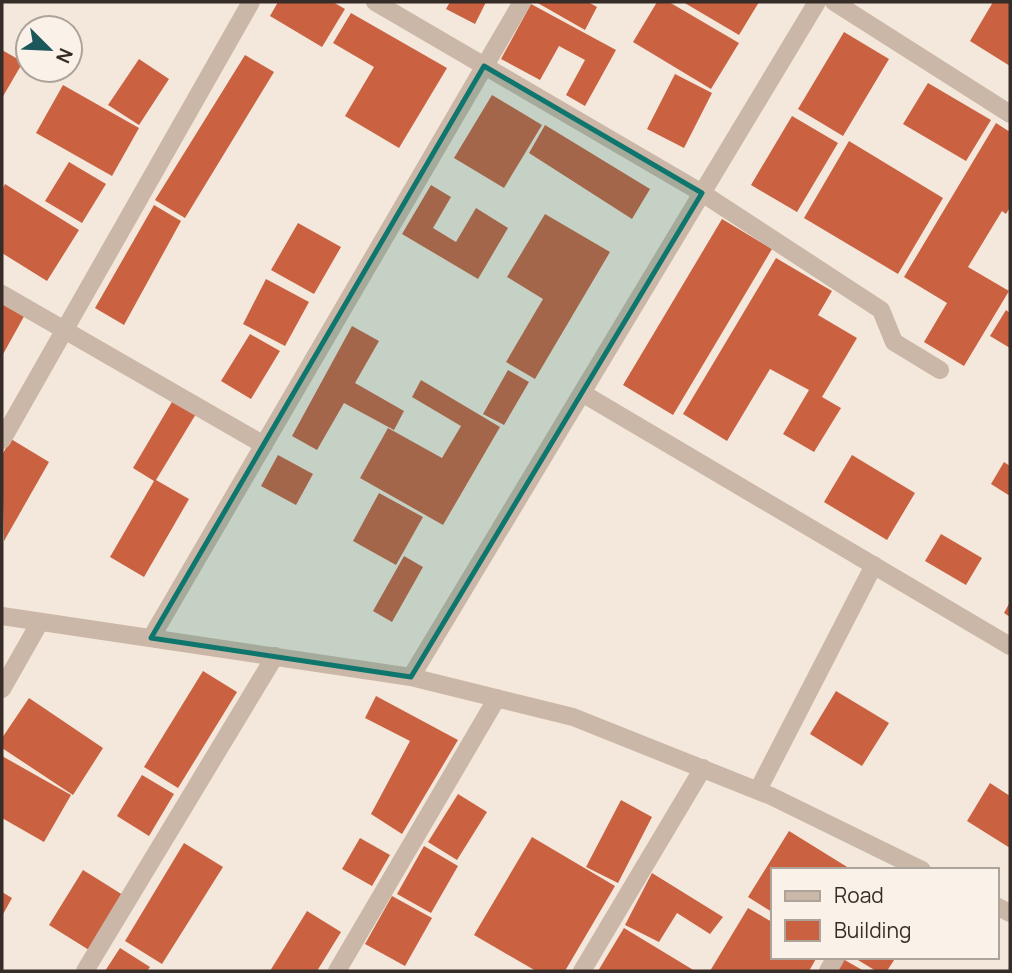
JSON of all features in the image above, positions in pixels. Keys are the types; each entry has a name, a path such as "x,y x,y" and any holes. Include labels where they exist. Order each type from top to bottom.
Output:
{"street":[{"path":"2,440 251,2"},
{"path":"375,2 702,192 881,310 894,342 940,370"},
{"path":"151,638 522,2"},
{"path":"411,677 817,2"},
{"path":"834,2 1010,114"},
{"path":"2,294 264,445"},
{"path":"582,393 1010,646"},
{"path":"758,790 874,565"},
{"path":"2,616 411,677 573,717 758,790 892,863 913,868"},
{"path":"2,689 40,622"},
{"path":"85,971 275,656"},
{"path":"337,971 497,698"},
{"path":"582,971 703,768"}],"highlighted area":[{"path":"484,66 702,193 411,677 151,638"}],"building":[{"path":"278,2 333,2 345,9 322,47 270,16"},
{"path":"450,2 486,2 475,24 446,9"},
{"path":"536,2 588,2 597,7 585,30"},
{"path":"657,2 669,2 739,43 711,89 633,42"},
{"path":"683,2 759,2 739,35"},
{"path":"993,2 1010,2 1010,66 970,41"},
{"path":"531,4 616,50 585,106 566,95 585,60 559,46 540,80 501,59"},
{"path":"351,13 447,68 399,148 345,116 374,67 333,43"},
{"path":"844,32 889,59 843,136 798,109"},
{"path":"2,50 14,57 14,77 2,98"},
{"path":"245,55 274,72 185,218 155,200"},
{"path":"139,59 169,79 139,125 108,105"},
{"path":"675,74 712,93 684,148 647,129"},
{"path":"928,83 991,120 966,161 903,124"},
{"path":"63,85 139,128 112,176 36,133"},
{"path":"492,95 542,125 504,188 454,158"},
{"path":"792,116 838,143 797,212 751,185"},
{"path":"996,123 1010,132 1010,207 1006,214 1002,211 968,267 1009,291 964,366 924,342 947,303 904,277"},
{"path":"545,125 650,189 632,219 529,153"},
{"path":"849,141 943,198 898,274 804,218"},
{"path":"69,162 106,184 82,223 45,201"},
{"path":"5,184 79,230 47,281 2,253 2,190"},
{"path":"431,185 451,197 433,228 456,242 476,208 508,228 478,279 402,234"},
{"path":"154,205 181,221 124,325 95,308"},
{"path":"545,214 610,252 535,379 506,362 543,299 507,277"},
{"path":"722,219 772,249 673,415 623,385"},
{"path":"298,223 341,247 314,294 271,270"},
{"path":"776,258 832,291 818,315 857,338 822,397 841,408 814,452 783,434 809,390 770,369 727,441 683,414"},
{"path":"266,279 309,302 285,346 243,324"},
{"path":"2,286 32,302 2,356"},
{"path":"1006,310 1010,313 1010,348 990,336"},
{"path":"352,326 379,341 355,383 404,411 394,430 344,403 317,450 292,436"},
{"path":"250,334 280,351 251,399 221,381"},
{"path":"508,370 529,382 504,425 483,414"},
{"path":"421,380 500,427 443,525 360,478 388,428 442,458 461,426 412,397"},
{"path":"179,390 202,404 156,480 189,499 144,577 110,557 154,481 133,468"},
{"path":"11,439 49,462 4,541 2,455"},
{"path":"278,455 313,474 296,505 261,486"},
{"path":"852,455 915,493 887,540 824,502"},
{"path":"1004,462 1010,466 1010,496 991,484"},
{"path":"379,493 423,517 396,565 353,541"},
{"path":"941,534 982,558 966,585 925,561"},
{"path":"404,556 423,567 392,622 373,611"},
{"path":"1010,602 1010,617 1004,613"},
{"path":"203,671 237,692 178,788 144,767"},
{"path":"836,691 889,723 862,766 810,734"},
{"path":"376,696 458,740 402,834 371,814 410,741 365,718"},
{"path":"29,698 103,748 73,795 2,748 2,738"},
{"path":"2,756 71,795 44,842 2,818"},
{"path":"142,775 174,794 149,836 117,816"},
{"path":"990,783 1010,796 1010,848 967,821"},
{"path":"458,794 487,812 457,860 428,842"},
{"path":"621,800 652,817 618,883 586,867"},
{"path":"789,831 849,868 771,868 771,911 748,897"},
{"path":"532,837 615,886 565,971 536,971 474,935"},
{"path":"360,838 390,855 372,886 342,869"},
{"path":"184,843 223,867 162,964 125,941"},
{"path":"424,846 458,866 431,913 397,894"},
{"path":"83,870 123,895 89,950 49,925"},
{"path":"652,873 723,917 710,934 677,913 659,942 625,925"},
{"path":"2,892 12,898 2,916"},
{"path":"392,896 432,918 405,966 365,944"},
{"path":"748,908 771,921 771,959 816,959 809,971 710,971"},
{"path":"307,911 341,932 317,971 270,971"},
{"path":"624,928 695,971 598,971"},
{"path":"120,948 150,967 147,971 105,971"},
{"path":"843,959 864,971 836,971"},
{"path":"856,959 895,959 887,971 876,971"}]}
